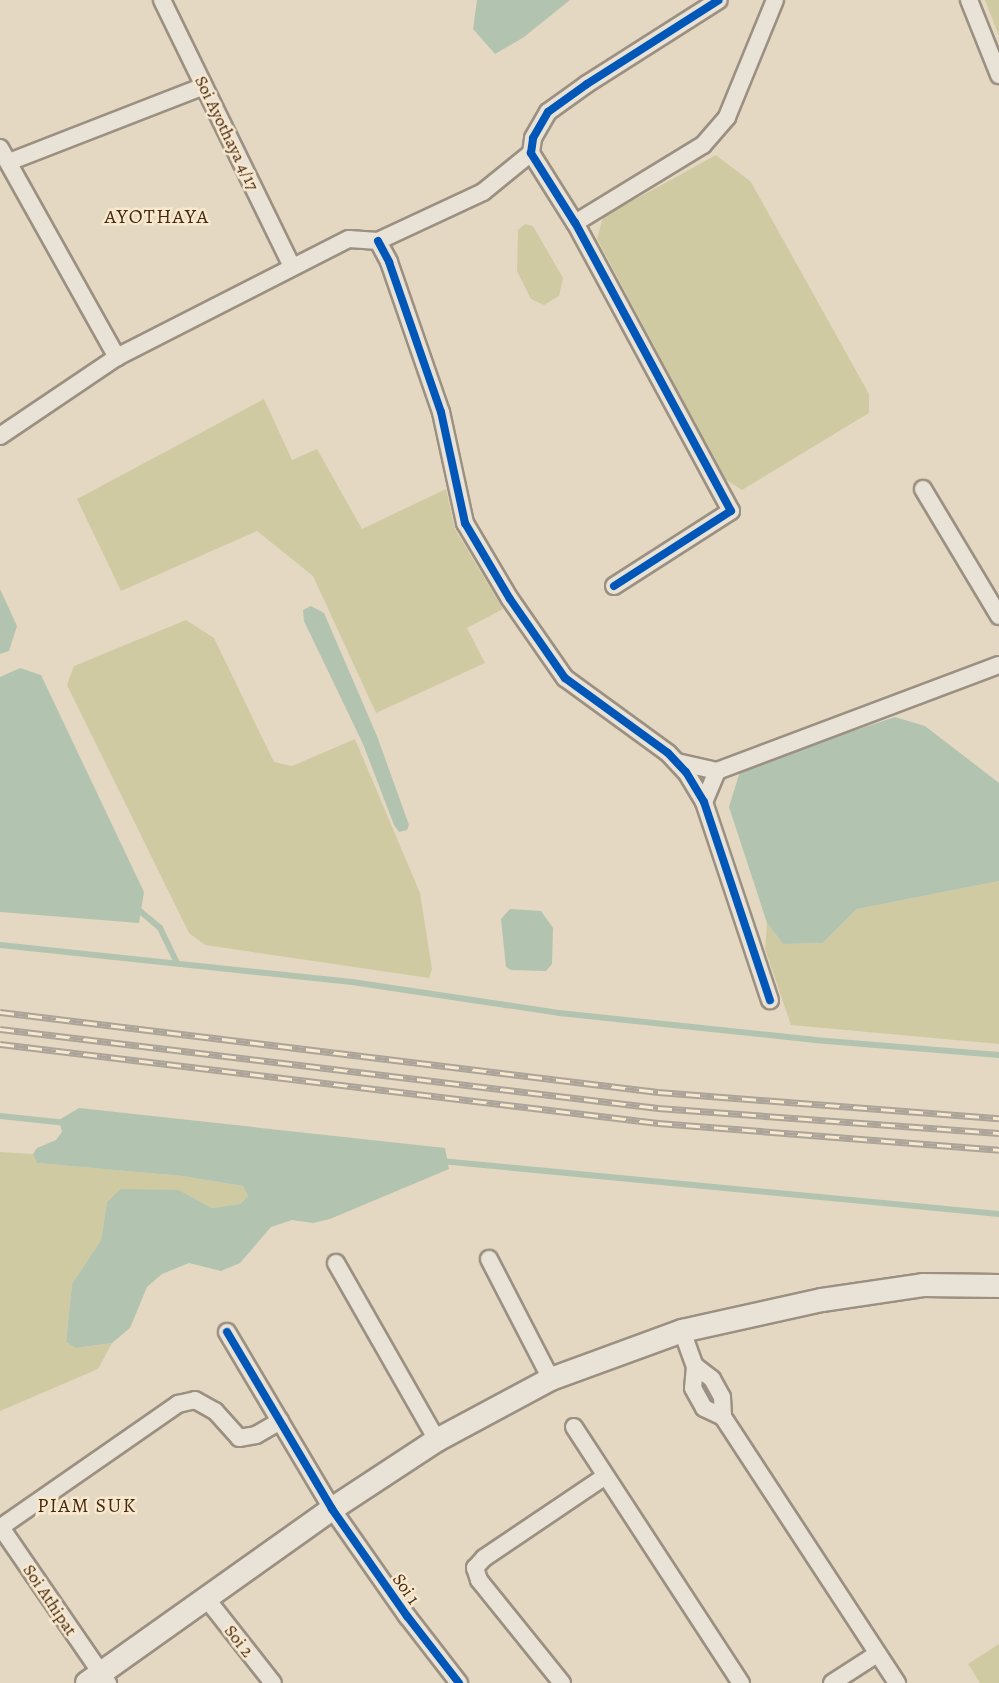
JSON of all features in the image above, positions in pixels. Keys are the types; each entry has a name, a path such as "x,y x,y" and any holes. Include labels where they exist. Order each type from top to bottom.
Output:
{"main road":[{"path":"99,1680 206,1598 332,1509 437,1440 551,1378 682,1331 833,1298 923,1286 999,1286"}],"street":[{"name":"Soi Ayothaya 4/17","path":"162,0 292,266"},
{"path":"614,586 731,511 575,223 531,153 533,138 548,112 587,84 718,0"},
{"path":"575,223 703,145 727,117 775,0"},
{"path":"969,0 999,75"},
{"path":"117,357 4,155 204,86"},
{"path":"0,436 117,357 349,239 378,241 483,192 531,153"},
{"path":"378,241 389,262 441,412 465,524 510,599 565,678 677,762 686,772 704,802 770,1000"},
{"path":"923,489 999,616"},
{"path":"677,762 717,771 999,665"},
{"path":"704,802 717,771"},
{"path":"489,1259 551,1378"},
{"path":"336,1263 437,1440"},
{"path":"682,1331 695,1366 693,1388 704,1408 723,1418 897,1683"},
{"name":"Soi 1","path":"228,1332 332,1509 407,1616 459,1683"},
{"path":"0,1526 178,1404 195,1400 215,1411 239,1438 256,1435 280,1421"},
{"path":"574,1427 604,1477 741,1683"},
{"path":"562,1683 479,1580 475,1568 484,1558 604,1477"},
{"name":"Soi Athipat","path":"0,1526 99,1680"},
{"name":"Soi 2","path":"206,1598 273,1683"},
{"path":"832,1683 877,1654"}],"shaded area":[{"path":"477,0 570,0 524,37 495,54 473,29"},
{"path":"985,0 999,0 999,36"},
{"path":"716,155 751,182 869,394 869,413 742,490 725,479 597,239 603,217"},
{"path":"525,224 533,226 563,278 559,296 544,305 531,299 517,271 518,230"},
{"path":"264,399 292,460 317,449 362,529 446,489 455,529 503,609 467,628 485,663 376,713 313,576 257,531 121,591 77,499"},
{"path":"0,589 17,626 9,651 0,654"},
{"path":"311,606 324,613 377,736 409,825 407,830 399,832 394,825 363,744 304,621 303,610"},
{"path":"186,620 214,638 274,762 292,766 355,739 420,893 432,969 429,978 205,945 189,933 67,685 74,666"},
{"path":"20,668 41,675 144,892 139,923 0,912 0,677"},
{"path":"895,717 925,726 999,783 999,881 857,909 823,943 783,944 767,923 729,807 741,768"},
{"path":"999,881 999,1044 791,1025 765,949 767,923 783,944 823,943 857,909"},
{"path":"510,909 541,911 553,928 552,964 546,971 511,970 506,967 501,919"},
{"path":"79,1108 445,1148 449,1169 330,1219 313,1223 292,1220 271,1227 240,1263 221,1271 189,1263 162,1274 147,1287 130,1328 112,1343 76,1348 66,1342 72,1284 101,1240 107,1202 121,1189 179,1190 212,1208 240,1204 248,1196 243,1186 182,1176 37,1163 33,1154 37,1148 56,1140 62,1132 59,1120"},
{"path":"0,1152 33,1154 37,1163 182,1176 243,1186 248,1196 240,1204 212,1208 179,1190 107,1202 101,1240 72,1284 66,1342 76,1348 112,1343 98,1369 0,1411"},
{"path":"999,1644 999,1683 980,1683 968,1664"}],"waterway":[{"path":"134,906 160,928 177,963"},
{"path":"0,945 352,982 559,1013 814,1040 999,1055"},
{"path":"0,1116 67,1123"},
{"path":"441,1161 999,1214"}],"railway":[{"path":"0,1012 658,1092 999,1118"},
{"path":"0,1029 658,1108 999,1133"},
{"path":"0,1044 658,1123 999,1150"}],"cycle path":[{"path":"614,586 731,511 575,223 531,153 533,138 548,112 587,84 719,0"},
{"path":"378,241 389,262 441,412 465,523 510,599 565,678 668,753 686,772 704,802 770,1000"},
{"path":"227,1332 332,1509 407,1616 459,1683"}],"district":[{"name":"AYOTHAYA","path":"157,216"},
{"name":"PIAM SUK","path":"87,1505"}]}
